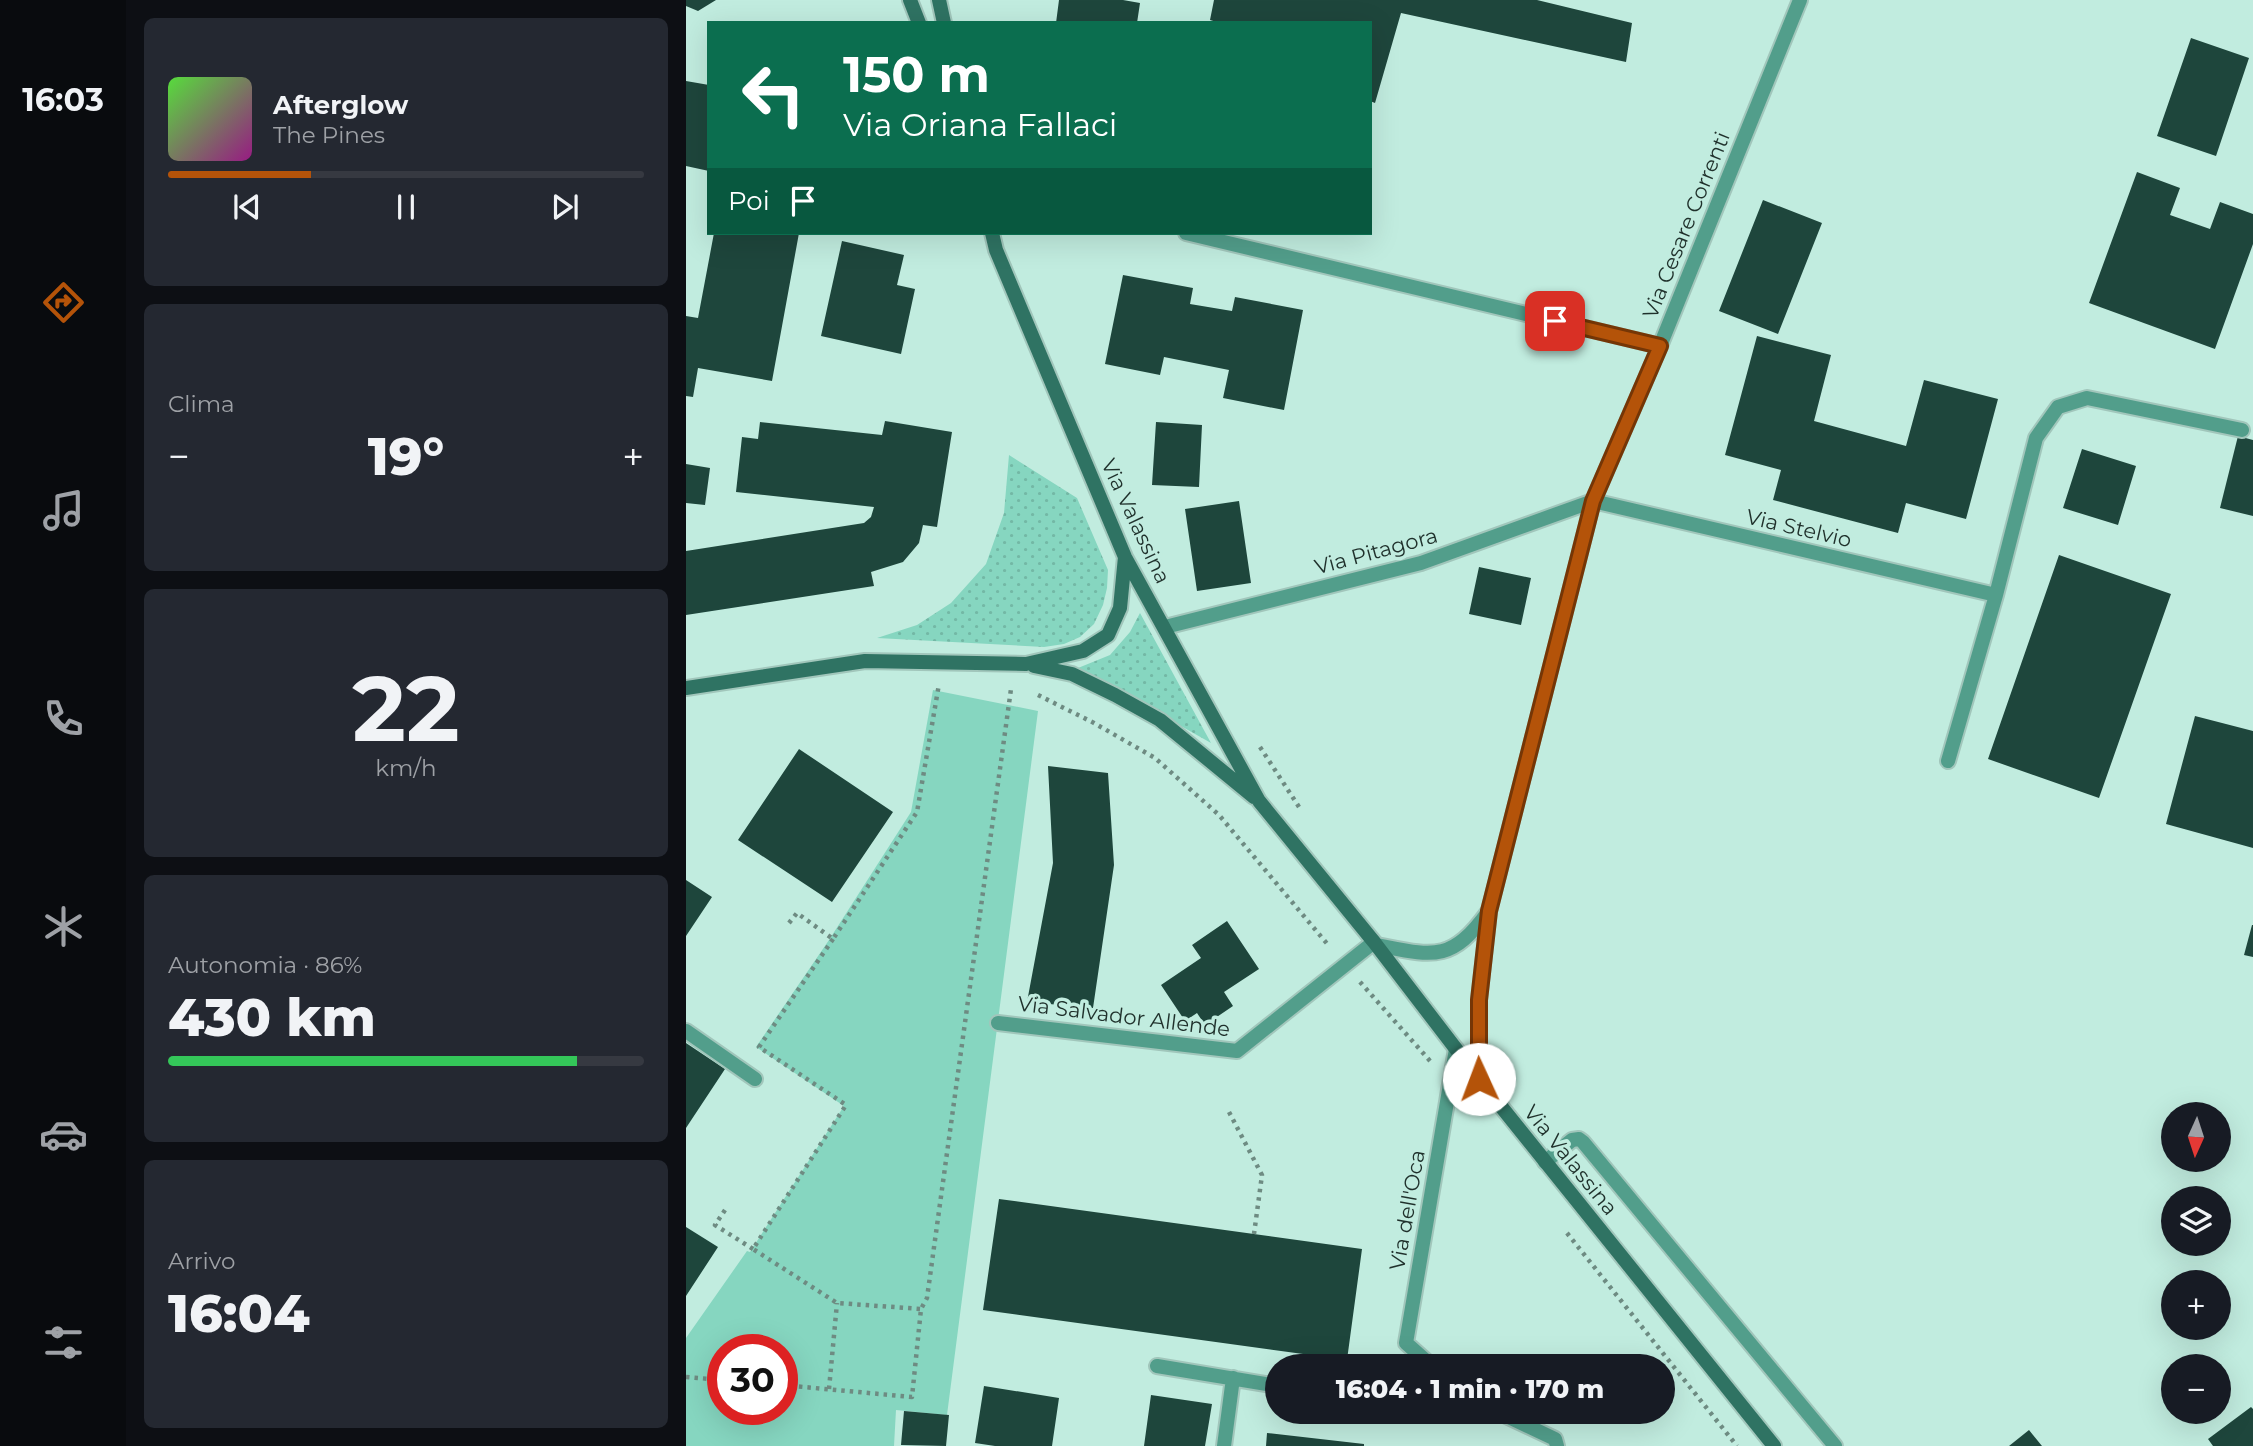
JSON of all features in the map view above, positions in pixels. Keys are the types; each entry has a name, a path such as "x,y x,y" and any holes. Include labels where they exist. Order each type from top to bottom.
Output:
{"main road":[{"path":"910,0 918,21"},
{"path":"939,0 944,21"},
{"name":"Via Valassina","path":"992,235 1125,557 1259,801 1774,1446"},
{"path":"686,688 865,661 1026,664 1083,652 1108,635 1119,608 1125,557"},
{"name":"Via Valassina","path":"1026,664 1072,674 1160,720 1259,801"}],"street":[{"name":"Via Cesare Correnti","path":"1479,1079 1479,1000 1489,911 1593,501 1660,346 1800,0"},
{"path":"1194,235 1660,346"},
{"path":"1948,761 1996,595 2036,438 2057,407 2087,398 2242,430"},
{"name":"Via Stelvio","path":"1593,501 1996,595"},
{"name":"Via Pitagora","path":"1165,627 1421,563 1593,501"},
{"name":"Via Cesare Correnti","path":"1375,943 1433,954 1454,948 1472,934 1489,911"},
{"name":"Via Salvador Allende","path":"998,1023 1237,1051 1375,943"},
{"path":"686,1031 755,1079"},
{"name":"Via dell'Oca","path":"1418,1354 1406,1343 1456,1049"},
{"path":"1545,1162 1572,1140 1579,1139 1583,1142 1835,1446"},
{"path":"1157,1366 1265,1384"},
{"path":"1224,1446 1233,1378"},
{"path":"1524,1424 1555,1438 1557,1446"}],"path":[{"path":"753,1249 846,1105 759,1047 917,813 939,684 951,685"},
{"path":"999,688 1022,691"},
{"path":"798,1386 912,1397 921,1309 927,1297 1011,689"},
{"path":"1033,694 1044,696 1155,758 1219,815 1450,1085"},
{"path":"1253,736 1302,811"},
{"path":"789,923 797,913 833,939"},
{"path":"1229,1112 1262,1175 1254,1234"},
{"path":"726,1209 715,1226 837,1303 921,1309"},
{"path":"1563,1227 1737,1446"},
{"path":"829,1389 837,1303"},
{"path":"686,1377 707,1379"}],"green space":[{"path":"1009,455 1077,498 1108,570 1103,605 1094,624 1080,637 1064,644 1044,647 877,638 917,625 951,603 986,564 1004,513"},
{"path":"1140,613 1211,743 1078,668 1110,655 1130,632"},
{"path":"933,690 1038,711 947,1415 896,1410 894,1446 686,1446 686,1338 747,1251 750,1252 844,1106 756,1047 911,812"}],"building":[{"path":"686,0 716,0 698,11 686,6"},
{"path":"1059,0 1123,0 1140,3 1137,21 1056,21"},
{"path":"1214,0 1537,0 1632,23 1626,62 1401,13 1375,103 1372,102 1372,21 1210,20"},
{"path":"2191,38 2249,58 2216,156 2157,136"},
{"path":"686,81 707,85 707,171 686,166"},
{"path":"2137,172 2180,188 2170,215 2210,229 2220,202 2253,214 2253,244 2215,349 2089,303"},
{"path":"1763,200 1822,223 1778,334 1719,311"},
{"path":"714,235 799,235 772,381 698,368 693,397 686,396 686,316 698,318"},
{"path":"842,241 904,255 897,285 915,289 901,354 821,336"},
{"path":"1123,275 1193,288 1190,304 1232,311 1235,297 1303,310 1284,410 1223,398 1229,370 1164,357 1160,375 1105,364"},
{"path":"1757,336 1831,355 1814,421 1906,446 1924,380 1998,399 1966,519 1906,503 1898,533 1773,500 1781,470 1725,455"},
{"path":"885,421 952,432 937,527 923,525 919,543 903,562 871,572 874,586 686,615 686,551 864,523 871,517 874,507 736,492 742,437 758,439 760,422 882,435"},
{"path":"1156,422 1202,425 1199,487 1152,485"},
{"path":"2238,436 2253,440 2253,516 2220,508"},
{"path":"2082,449 2136,466 2118,525 2063,508"},
{"path":"686,464 710,468 705,505 686,503"},
{"path":"1239,501 1251,583 1197,591 1185,509"},
{"path":"2059,555 2171,594 2099,798 1988,759"},
{"path":"1479,567 1531,578 1521,625 1469,614"},
{"path":"2195,716 2253,731 2253,848 2166,824"},
{"path":"799,749 893,812 832,902 738,840"},
{"path":"1048,766 1108,773 1114,865 1093,1008 1027,1002 1053,863"},
{"path":"686,880 712,897 686,936"},
{"path":"1227,921 1259,969 1224,992 1233,1006 1205,1025 1197,1013 1185,1021 1161,985 1201,958 1192,945"},
{"path":"2253,925 2253,957 2244,955"},
{"path":"686,1043 725,1069 686,1128"},
{"path":"999,1199 1362,1249 1348,1354 1303,1354 983,1310"},
{"path":"686,1227 718,1247 686,1296"},
{"path":"984,1386 1059,1398 1052,1446 995,1446 975,1443"},
{"path":"1151,1395 1212,1404 1205,1446 1144,1446"},
{"path":"2251,1407 2253,1409 2253,1446 2213,1446 2208,1439"},
{"path":"904,1411 949,1415 946,1446 901,1445"},
{"path":"2029,1430 2042,1446 2009,1446"},
{"path":"1267,1433 1364,1444 1364,1446 1266,1446"}],"route":[{"path":"1479,1079 1477,1029 1489,911 1593,501 1660,346 1555,321"}]}
